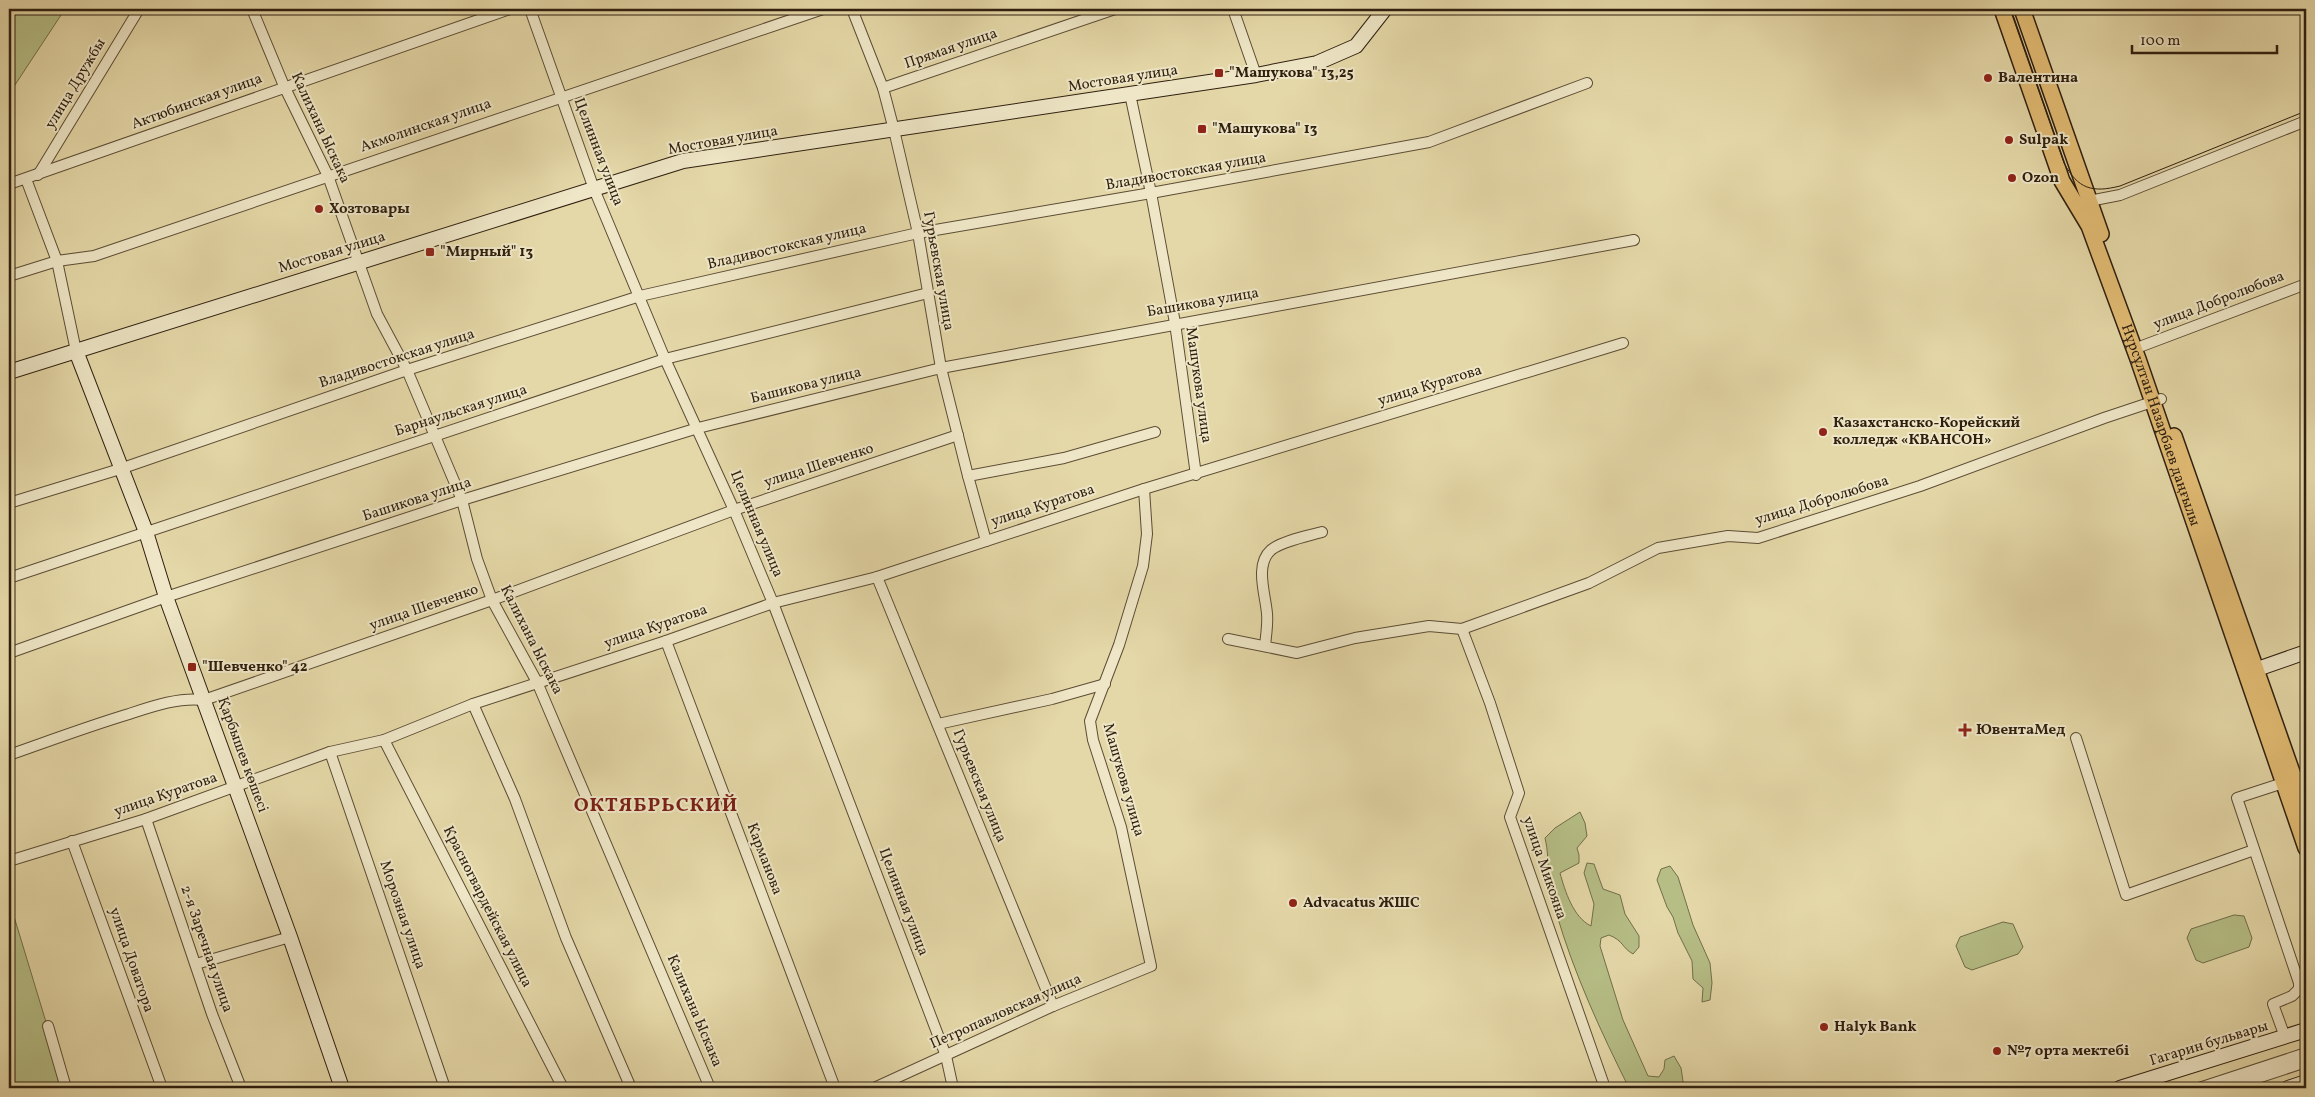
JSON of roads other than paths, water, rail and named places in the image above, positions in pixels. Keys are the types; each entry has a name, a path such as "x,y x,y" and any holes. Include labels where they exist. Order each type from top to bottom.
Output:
{"main road":[{"name":"Нұрсұлтан Назарбаев даңғылы","path":"2002,9 2062,181 2084,202 2097,223 2142,346 2156,401"},
{"name":"Нұрсұлтан Назарбаев даңғылы","path":"2022,9 2080,177 2090,226 2156,401 2250,672 2283,782 2306,848"},
{"name":"Нұрсұлтан Назарбаев даңғылы","path":"2250,672 2306,812"}],"street":[{"name":"улица Дружбы","path":"38,175 139,9"},
{"name":"Калихана Ыскака","path":"252,9 284,86 328,176 377,314 407,370 462,500 477,559 492,600 537,682 710,1088"},
{"name":"Актюбинская улица","path":"9,184 284,86 510,9"},
{"name":"Целинная улица","path":"530,9 594,188 666,359 734,510 773,603 946,1056 953,1088"},
{"name":"Акмолинская улица","path":"9,276 57,261 94,256 560,96 823,9"},
{"name":"Гурьевская улица","path":"852,9 883,88 894,130 918,233 941,368 986,540"},
{"name":"Прямая улица","path":"883,88 1115,9"},
{"path":"1233,9 1256,75"},
{"name":"Мостовая улица","path":"9,372 683,161 1256,75 1317,63 1356,46 1385,9"},
{"name":"Владивостокская улица","path":"9,502 120,469 407,370 640,296 918,233 1429,142 1587,83"},
{"name":"Машукова улица","path":"1130,94 1151,193 1174,323 1196,475"},
{"path":"2084,202 2120,195 2306,121"},
{"path":"26,179 57,261 76,351"},
{"name":"Башикова улица","path":"9,653 166,597 462,500 698,428 941,368 1174,323 1634,240"},
{"name":"улица Добролюбова","path":"2142,346 2306,284"},
{"name":"Барнаульская улица","path":"9,578 666,359 928,293"},
{"name":"улица Куратова","path":"9,861 146,819 236,788 330,752 384,740 473,704 666,641 773,603 877,577 1144,489 1196,475 1394,412 1623,343"},
{"name":"Қарбышев көшесі","path":"76,351 120,469 146,532 166,597 290,937 342,1088"},
{"name":"улица Добролюбова","path":"1228,639 1297,653 1355,638 1429,626 1462,629 1588,583 1658,548 1728,536 1758,538 1920,486 2104,418 2156,401"},
{"path":"968,476 1064,458 1154,432"},
{"name":"улица Шевченко","path":"9,755 102,722 160,704 194,698 204,700 492,600 734,510 958,435"},
{"name":"Машукова улица","path":"1144,489 1147,534 1143,566 1131,611 1090,721 1091,731 1121,827 1151,966"},
{"path":"1265,646 1267,615 1262,582 1263,565 1270,550 1288,542 1322,532"},
{"name":"Гурьевская улица","path":"877,577 1053,1006"},
{"name":"улица Микояна","path":"1462,629 1490,703 1519,793 1510,817 1605,1088"},
{"name":"Карманова","path":"666,641 835,1088"},
{"path":"2250,672 2306,652"},
{"path":"938,724 1052,699 1105,684"},
{"path":"473,704 515,799 566,938 631,1088"},
{"path":"2076,738 2126,894 2254,850"},
{"name":"Красногвардейская улица","path":"384,740 563,1088"},
{"name":"Морозная улица","path":"330,752 445,1088"},
{"path":"2283,782 2237,798 2300,983 2299,989 2292,996 2273,1004 2286,1037"},
{"name":"2-я Заречная улица","path":"146,819 240,1088"},
{"name":"улица Доватора","path":"72,841 162,1088"},
{"path":"196,964 290,937"},
{"name":"Петропавловская улица","path":"874,1088 1053,1006 1151,966"},
{"path":"48,1026 66,1088"},
{"name":"Гагарин бульвары","path":"2120,1088 2306,1030"},
{"path":"2199,1088 2306,1053"},
{"path":"2227,1088 2306,1062"},
{"path":"2288,1088 2306,1082"}],"tram line":[{"path":"2010,9 2064,163 2075,179 2087,187 2101,189 2120,186 2306,111"}],"place":[{"name":"\"Машукова\" 13,25","path":"1219,73"},
{"name":"Валентина","path":"1988,78"},
{"name":"\"Машукова\" 13","path":"1202,129"},
{"name":"Sulpak","path":"2009,140"},
{"name":"Ozon","path":"2012,178"},
{"name":"Хозтовары","path":"319,209"},
{"name":"\"Мирный\" 13","path":"430,252"},
{"name":"Казахстанско-Корейский колледж «КВАНСОН»","path":"1823,432"},
{"name":"\"Шевченко\" 42","path":"192,667"},
{"name":"ЮвентаМед","path":"1965,730"},
{"name":"Advacatus ЖШС","path":"1293,903"},
{"name":"Halyk Bank","path":"1824,1027"},
{"name":"№7 орта мектебі","path":"1997,1051"}],"district":[{"name":"ОКТЯБРЬСКИЙ","path":"656,806"}]}
